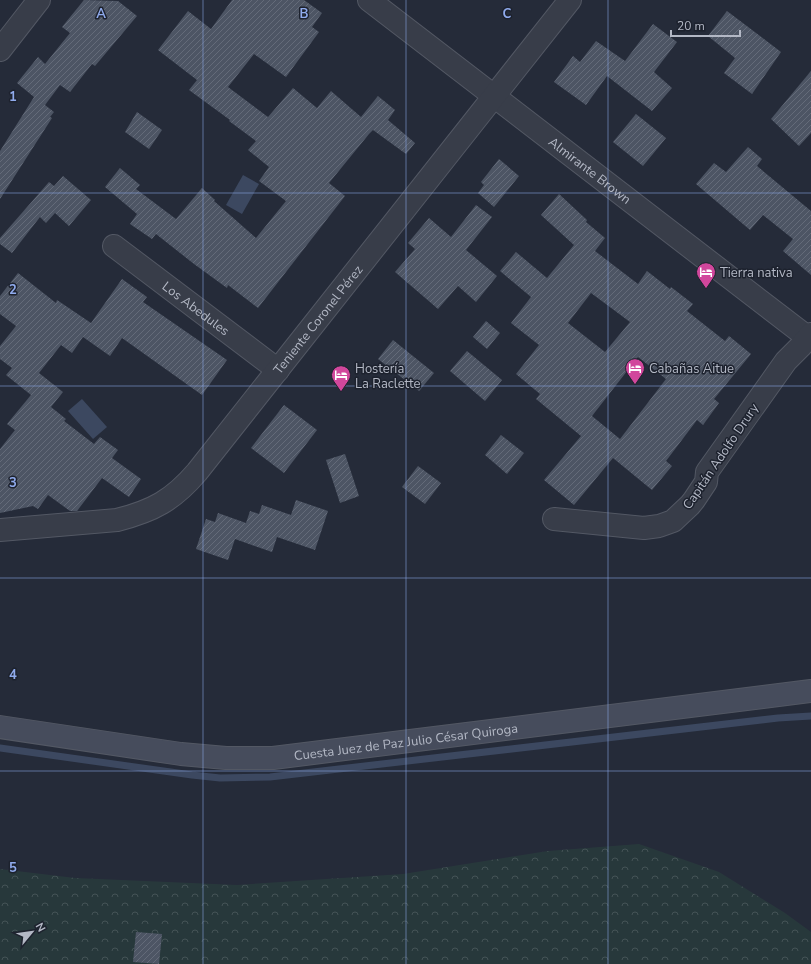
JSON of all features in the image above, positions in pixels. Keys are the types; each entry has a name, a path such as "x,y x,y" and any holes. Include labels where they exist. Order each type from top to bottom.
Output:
{"street":[{"path":"0,50 39,0"},
{"name":"Almirante Brown","path":"369,0 810,337"},
{"name":"Teniente Coronel Pérez","path":"0,530 117,520 153,509 170,498 185,485 278,370 570,0"},
{"name":"Los Abedules","path":"114,246 278,370"},
{"name":"Capitán Adolfo Drury","path":"554,519 644,528 659,526 673,520 690,505 706,482 707,472 786,361 810,337"},
{"name":"Cuesta Juez de Paz Julio César Quiroga","path":"0,727 181,754 226,758 273,758 811,692"}],"green space":[{"path":"639,844 719,872 785,913 811,932 811,964 0,964 0,869 75,878 237,885 403,874 548,851"}],"water":[{"path":"243,175 259,184 242,214 226,205"},
{"path":"82,399 107,427 93,439 68,411"}],"building":[{"path":"84,0 118,1 137,16 95,66 92,64 70,92 60,85 45,105 54,112 50,117 52,118 0,199 0,151 34,97 17,83 38,57 45,64 70,33 62,27"},
{"path":"232,0 304,0 322,13 312,27 319,32 286,77 254,54 228,87 268,117 293,88 317,108 331,91 361,117 378,96 395,110 388,120 415,143 406,154 373,130 369,134 329,183 345,196 258,308 228,285 227,288 156,234 152,239 130,224 137,214 105,187 120,168 140,185 136,189 176,219 202,188 215,200 214,201 256,238 286,201 259,181 269,167 248,150 256,141 189,90 197,80 158,50 188,11 211,29"},
{"path":"727,11 781,52 752,94 724,73 735,58 708,36"},
{"path":"653,24 677,42 654,72 672,88 652,111 607,76 586,105 554,82 573,56 580,62 596,41 625,61"},
{"path":"811,71 811,133 799,146 771,119"},
{"path":"137,112 162,130 149,149 125,132"},
{"path":"636,114 666,138 643,166 613,142"},
{"path":"748,147 762,159 757,166 811,211 811,275 783,251 793,239 763,215 750,230 696,184 714,163 726,172"},
{"path":"499,159 519,176 494,207 478,193 484,185 481,182"},
{"path":"63,176 91,200 69,226 55,213 46,223 40,217 12,253 0,244 0,238 49,182 54,186"},
{"path":"559,194 587,220 586,222 605,238 595,251 638,284 647,271 670,289 671,287 693,304 687,311 725,341 729,336 751,354 714,399 719,403 703,425 697,420 666,461 672,466 652,490 613,458 574,505 544,480 581,436 536,399 540,394 516,374 539,345 511,323 531,297 500,271 516,252 547,278 574,245 541,215","holes":["591,293 630,322 605,352 568,323","638,357 666,379 620,439 592,416"]},
{"path":"476,205 492,217 466,250 497,276 476,302 458,286 438,309 395,272 415,249 408,243 429,218 451,237"},
{"path":"18,273 56,303 57,300 91,323 122,279 147,297 143,302 227,360 202,395 122,338 110,356 83,337 72,353 61,345 39,373 63,392 51,407 66,419 64,421 94,444 100,437 118,450 112,458 141,479 129,497 102,478 77,511 70,511 48,495 38,509 33,506 0,513 0,449 15,430 7,424 31,395 6,375 12,368 0,359 0,346 16,326 0,314 0,296"},
{"path":"486,321 500,333 487,349 473,337"},
{"path":"393,340 434,373 419,391 378,359"},
{"path":"467,351 502,380 485,401 450,371"},
{"path":"284,405 317,430 284,473 251,448"},
{"path":"501,435 524,453 507,474 485,455"},
{"path":"345,454 359,496 340,503 326,460"},
{"path":"418,466 441,483 425,504 402,487"},
{"path":"296,500 328,511 315,550 277,537 272,552 235,539 228,560 196,549 206,519 215,522 218,513 246,523 250,511 259,514 262,505 291,515"},
{"path":"136,932 162,934 159,964 133,962"}],"waterway":[{"path":"0,748 192,775 220,778 270,777 778,718 811,716"}],"place":[{"name":"Tierra nativa","path":"706,289"},
{"name":"Cabañas Aitue","path":"635,385"},
{"name":"Hostería La Raclette","path":"341,392"}]}
